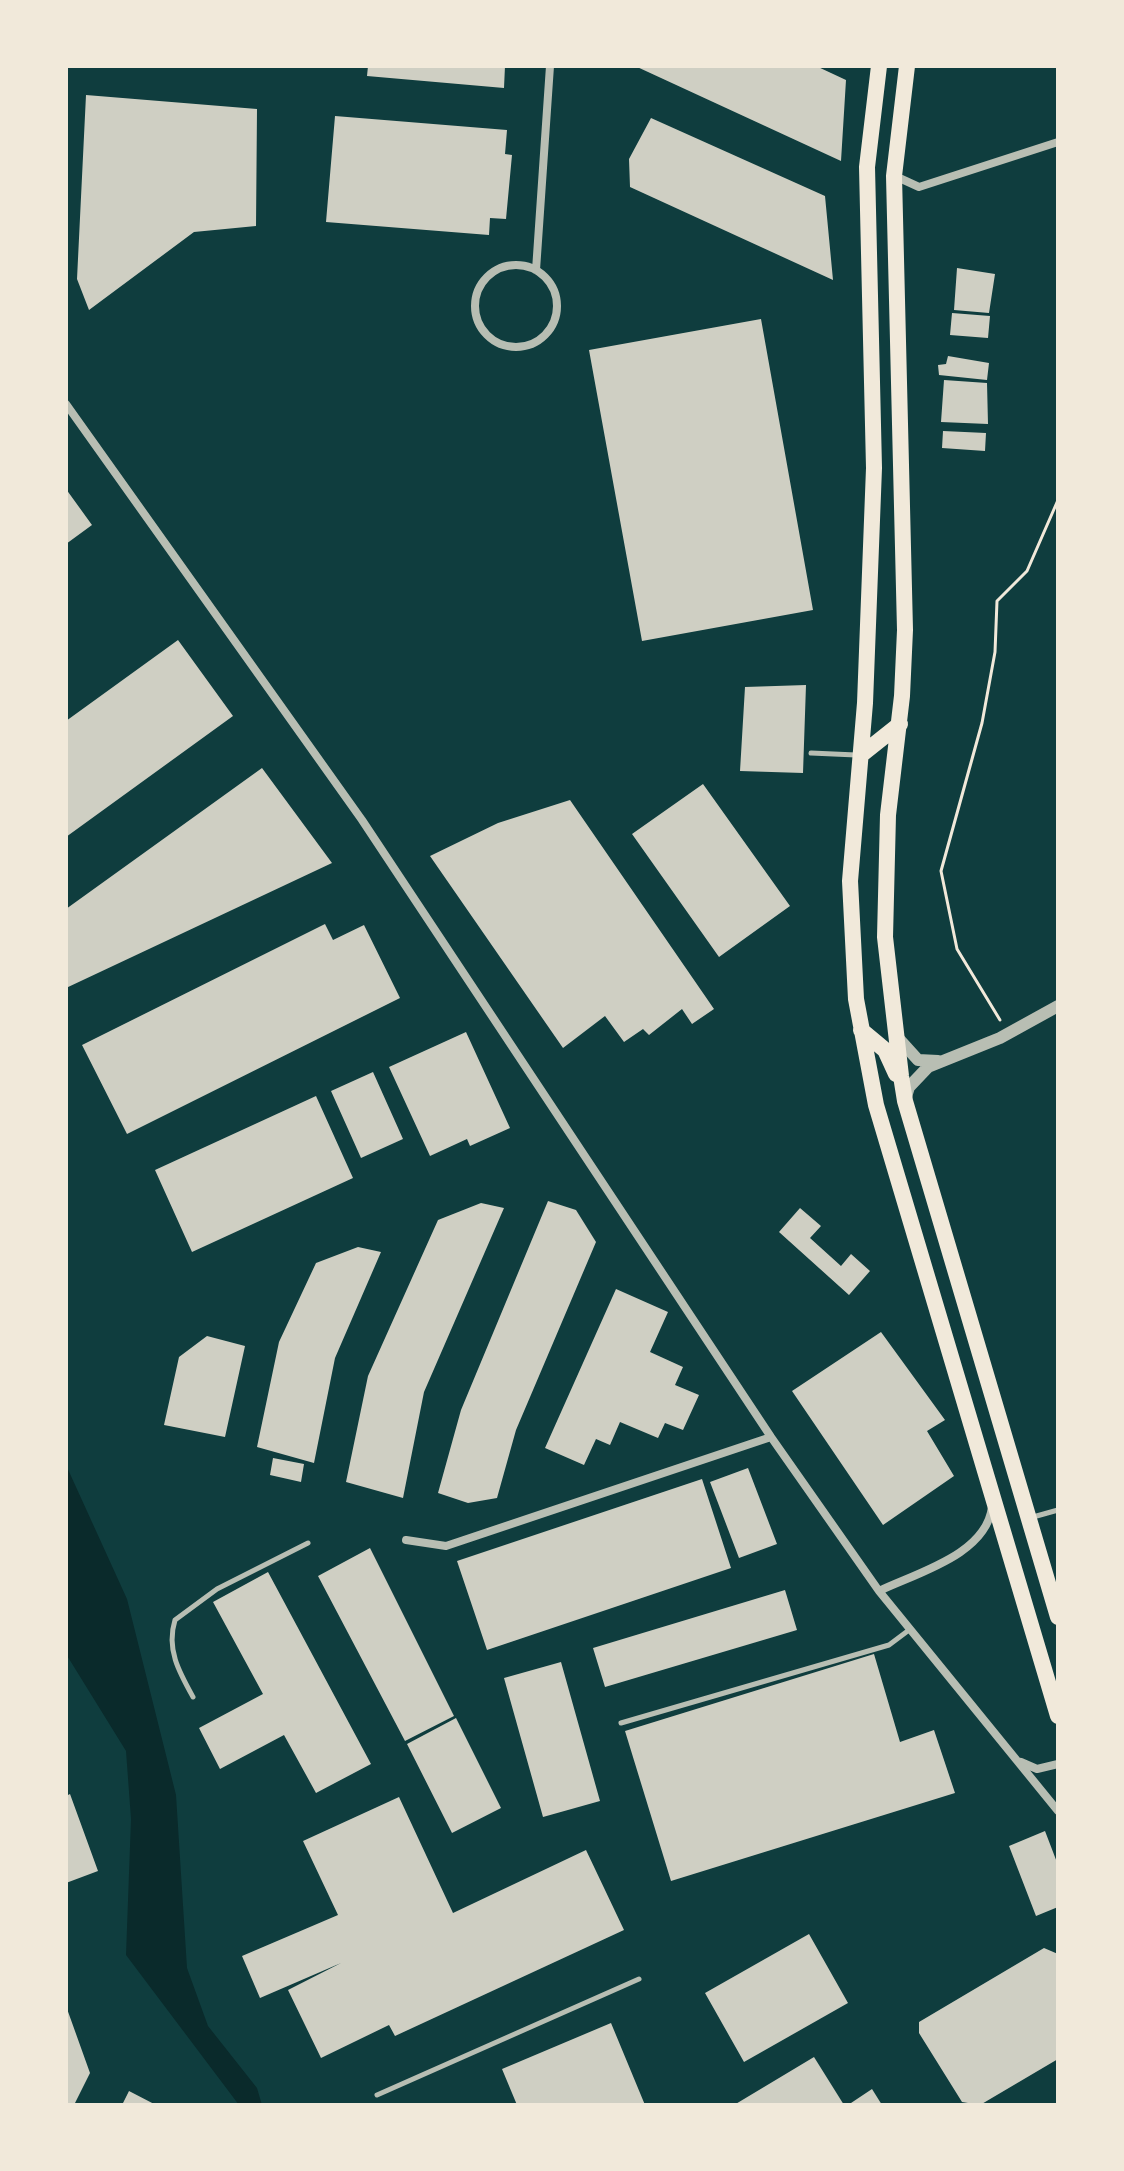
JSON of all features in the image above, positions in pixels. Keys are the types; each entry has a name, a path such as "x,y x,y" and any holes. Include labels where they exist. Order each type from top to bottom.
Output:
{"main road":[{"path":"879,66 867,167 874,468 861,755 850,907 861,1030 876,1105 1058,1716"},
{"path":"905,1101 885,937 885,880 888,815 900,724 905,630 894,176 907,66"},
{"path":"861,755 900,724"},
{"path":"861,1030 885,1050 905,1101 1058,1617"}],"street":[{"path":"536,270 511,264 497,269 477,289 475,317 492,340 519,347 543,337 556,315 554,289 536,270 550,66"},
{"path":"894,176 919,187 1058,142"},
{"path":"66,404 362,820 771,1437 879,1591 1058,1811"},
{"path":"905,1101 917,1075 1009,1033 1058,1006"},
{"path":"895,1029 907,1052 918,1060 931,1063 949,1059"},
{"path":"406,1540 446,1546 771,1437"},
{"path":"879,1591 974,1542 986,1527 993,1494"},
{"path":"1008,1752 1025,1766 1037,1769 1058,1764"}],"lane":[{"path":"811,753 861,755"},
{"path":"1029,1518 1058,1510"},
{"path":"193,1697 173,1654 171,1641 175,1620 217,1589 308,1543"},
{"path":"621,1723 889,1645 909,1630"},
{"path":"377,2095 639,1979"}],"path":[{"path":"1009,1033 957,949 941,871 982,723 995,652 997,601 1027,571 1058,500"}],"water":[{"path":"66,1465 127,1599 176,1795 187,1968 208,2026 257,2088 262,2105 239,2105 126,1955 131,1819 126,1751 66,1654"}],"building":[{"path":"368,66 505,66 504,88 367,76"},
{"path":"635,66 816,66 846,80 841,161"},
{"path":"86,95 257,109 256,226 194,232 89,310 77,279"},
{"path":"335,116 507,130 505,154 512,155 506,219 490,218 489,235 326,222"},
{"path":"651,118 825,196 833,280 630,187 629,159"},
{"path":"957,268 995,274 989,313 954,310"},
{"path":"952,313 990,316 988,338 950,335"},
{"path":"761,319 813,610 642,641 589,350"},
{"path":"948,356 989,363 987,380 939,375 938,365 946,364"},
{"path":"944,380 987,383 988,424 941,422"},
{"path":"943,431 986,433 985,451 942,448"},
{"path":"66,489 92,525 66,544"},
{"path":"178,640 233,716 66,837 66,721"},
{"path":"806,685 803,773 740,771 745,687"},
{"path":"262,768 332,863 66,988 66,909"},
{"path":"703,784 790,906 719,957 632,834"},
{"path":"570,800 714,1009 692,1024 682,1009 649,1035 643,1029 624,1042 605,1016 563,1048 430,856 498,823"},
{"path":"325,924 333,940 364,925 400,998 127,1134 82,1045"},
{"path":"466,1032 510,1128 470,1146 467,1139 430,1156 389,1067"},
{"path":"373,1072 403,1139 361,1158 331,1091"},
{"path":"316,1096 353,1178 192,1252 155,1170"},
{"path":"548,1201 576,1210 596,1242 516,1430 497,1498 468,1503 438,1493 461,1410"},
{"path":"481,1203 504,1208 424,1392 403,1498 346,1482 368,1376 438,1220"},
{"path":"800,1208 821,1226 810,1238 841,1266 851,1254 870,1271 849,1295 779,1232"},
{"path":"358,1247 381,1252 335,1358 314,1463 257,1447 279,1342 316,1263"},
{"path":"616,1289 668,1312 650,1352 683,1367 675,1385 699,1395 683,1430 665,1423 658,1438 620,1422 610,1445 596,1439 584,1465 545,1448"},
{"path":"881,1332 945,1420 927,1431 954,1476 883,1525 792,1391"},
{"path":"207,1336 245,1346 225,1437 164,1425 179,1357"},
{"path":"273,1458 304,1464 301,1482 270,1475"},
{"path":"748,1468 777,1544 739,1558 710,1482"},
{"path":"702,1479 731,1568 487,1650 457,1561"},
{"path":"370,1548 454,1716 405,1741 318,1576"},
{"path":"268,1572 371,1764 316,1793 284,1735 220,1769 199,1728 263,1694 213,1602"},
{"path":"785,1590 797,1630 605,1687 593,1648"},
{"path":"874,1654 900,1742 934,1730 955,1793 671,1881 625,1731"},
{"path":"561,1662 600,1801 543,1817 504,1678"},
{"path":"456,1718 501,1808 452,1833 407,1744"},
{"path":"70,1794 98,1871 66,1883 66,1796"},
{"path":"399,1797 453,1913 586,1850 624,1930 395,2036 389,2025 321,2058 288,1990 341,1963 260,1998 242,1956 338,1915 303,1841"},
{"path":"1045,1831 1058,1865 1058,1907 1036,1916 1009,1846"},
{"path":"809,1934 848,2003 744,2062 705,1993"},
{"path":"1044,1948 1058,1954 1058,2059 980,2105 962,2102 919,2033 919,2022"},
{"path":"66,2006 90,2073 74,2105 66,2105"},
{"path":"611,2023 645,2105 517,2105 502,2069"},
{"path":"814,2057 844,2105 734,2105"},
{"path":"872,2089 882,2105 848,2105"},
{"path":"129,2091 156,2105 122,2105"}]}
